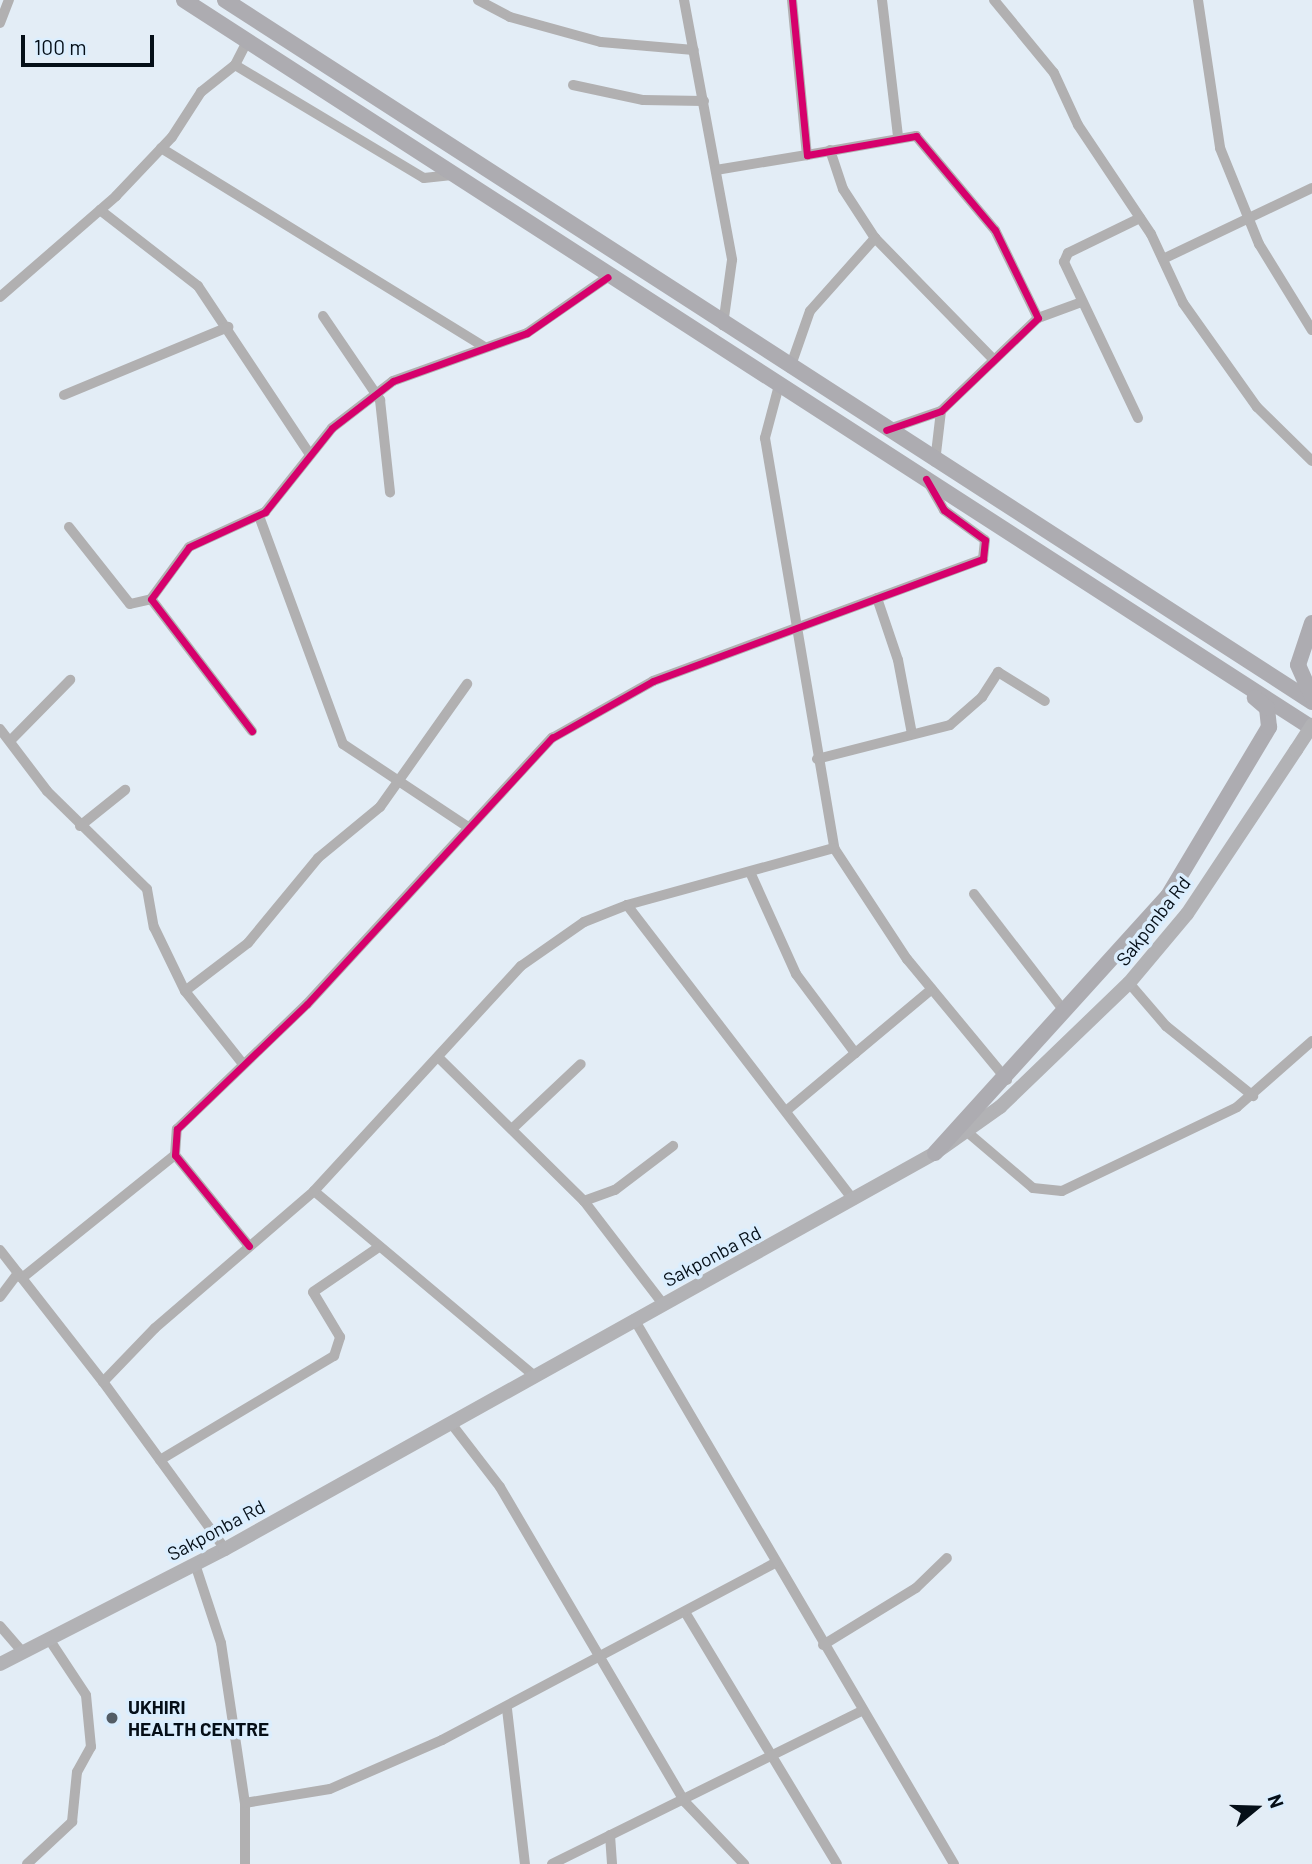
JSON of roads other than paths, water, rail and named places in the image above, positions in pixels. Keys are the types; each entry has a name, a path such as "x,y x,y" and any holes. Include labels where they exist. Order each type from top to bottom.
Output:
{"highway":[{"path":"184,0 778,389 926,479 1312,729"},
{"path":"225,0 723,325 1312,702"},
{"path":"563,248 576,229"},
{"path":"1312,623 1298,665 1312,696"},
{"path":"1228,650 1277,672 1298,665"},
{"path":"1212,665 1266,708 1269,727"},
{"path":"935,1153 1007,1080 1168,896 1269,727 1286,721 1312,729"}],"main road":[{"name":"Sakponba Rd","path":"0,1664 225,1549 533,1374 853,1200 935,1153 1000,1107 1129,983 1186,914 1312,729"}],"street":[{"path":"0,23 9,0"},
{"path":"478,0 510,17 601,42 694,50"},
{"path":"684,0 732,260 723,325"},
{"path":"792,0 807,155"},
{"path":"882,0 898,136"},
{"path":"994,0 1054,73 1078,125 1140,218 1183,303 1257,407 1312,461"},
{"path":"1198,0 1212,111 1246,215 1312,330"},
{"path":"0,297 100,210 160,148 201,92 235,65 247,41"},
{"path":"235,65 424,178 452,175"},
{"path":"573,85 643,100 704,101"},
{"path":"716,170 898,136 916,136 995,230 1038,318"},
{"path":"160,148 483,346"},
{"path":"830,150 843,189 875,238 992,358"},
{"path":"1163,259 1246,215 1312,188"},
{"path":"100,210 198,286 228,327 309,453"},
{"path":"1138,418 1079,303 1063,262 1068,253 1131,229 1140,218"},
{"path":"790,368 810,311 875,238"},
{"path":"69,527 130,604 151,599 189,547 259,516 309,453 376,393 483,346 536,328 608,277"},
{"path":"886,430 941,411 992,358 1038,318 1079,303"},
{"path":"323,316 376,393 390,492"},
{"path":"64,395 228,327"},
{"path":"778,389 765,438 793,628 834,848 932,989 1007,1080"},
{"path":"935,461 941,411"},
{"path":"249,1245 175,1155 177,1129 307,1004 552,738 607,703 987,554 985,540 944,510 926,479"},
{"path":"259,516 343,744 468,827"},
{"path":"877,598 898,660 912,734"},
{"path":"151,599 252,731"},
{"path":"817,759 912,734 966,714 998,672 1045,701"},
{"path":"10,741 70,680"},
{"path":"185,991 255,936 318,859 401,782 425,738 467,684"},
{"path":"0,729 80,826 147,890 153,927 185,991 243,1064"},
{"path":"80,826 125,790"},
{"path":"103,1382 249,1245 314,1191 441,1060 522,966 584,922 627,905 834,848"},
{"path":"750,872 796,974 855,1053"},
{"path":"974,894 1065,1012"},
{"path":"627,905 853,1200"},
{"path":"1129,983 1166,1026 1253,1096"},
{"path":"786,1111 932,989"},
{"path":"966,1131 1033,1188 1062,1191 1191,1133 1253,1096 1312,1041"},
{"path":"441,1060 513,1128 584,1201 663,1304"},
{"path":"513,1128 581,1064"},
{"path":"584,1201 615,1190 673,1146"},
{"path":"0,1297 20,1276 175,1155"},
{"path":"314,1191 533,1374"},
{"path":"160,1460 334,1356 340,1337 313,1292 379,1247"},
{"path":"0,1250 103,1382 225,1549"},
{"path":"634,1319 861,1711 954,1864"},
{"path":"450,1422 500,1487 685,1802 744,1864"},
{"path":"823,1645 916,1588 947,1558"},
{"path":"245,1803 330,1789 507,1709 775,1563"},
{"path":"195,1564 221,1643 245,1803 245,1864"},
{"path":"685,1612 837,1864"},
{"path":"0,1626 23,1652"},
{"path":"27,1864 72,1822 77,1772 91,1747 86,1695 49,1639"},
{"path":"507,1709 525,1864"},
{"path":"552,1864 685,1802 861,1711"},
{"path":"610,1835 612,1864"}],"place":[{"name":"UKHIRI HEALTH CENTRE","path":"112,1718"}]}
